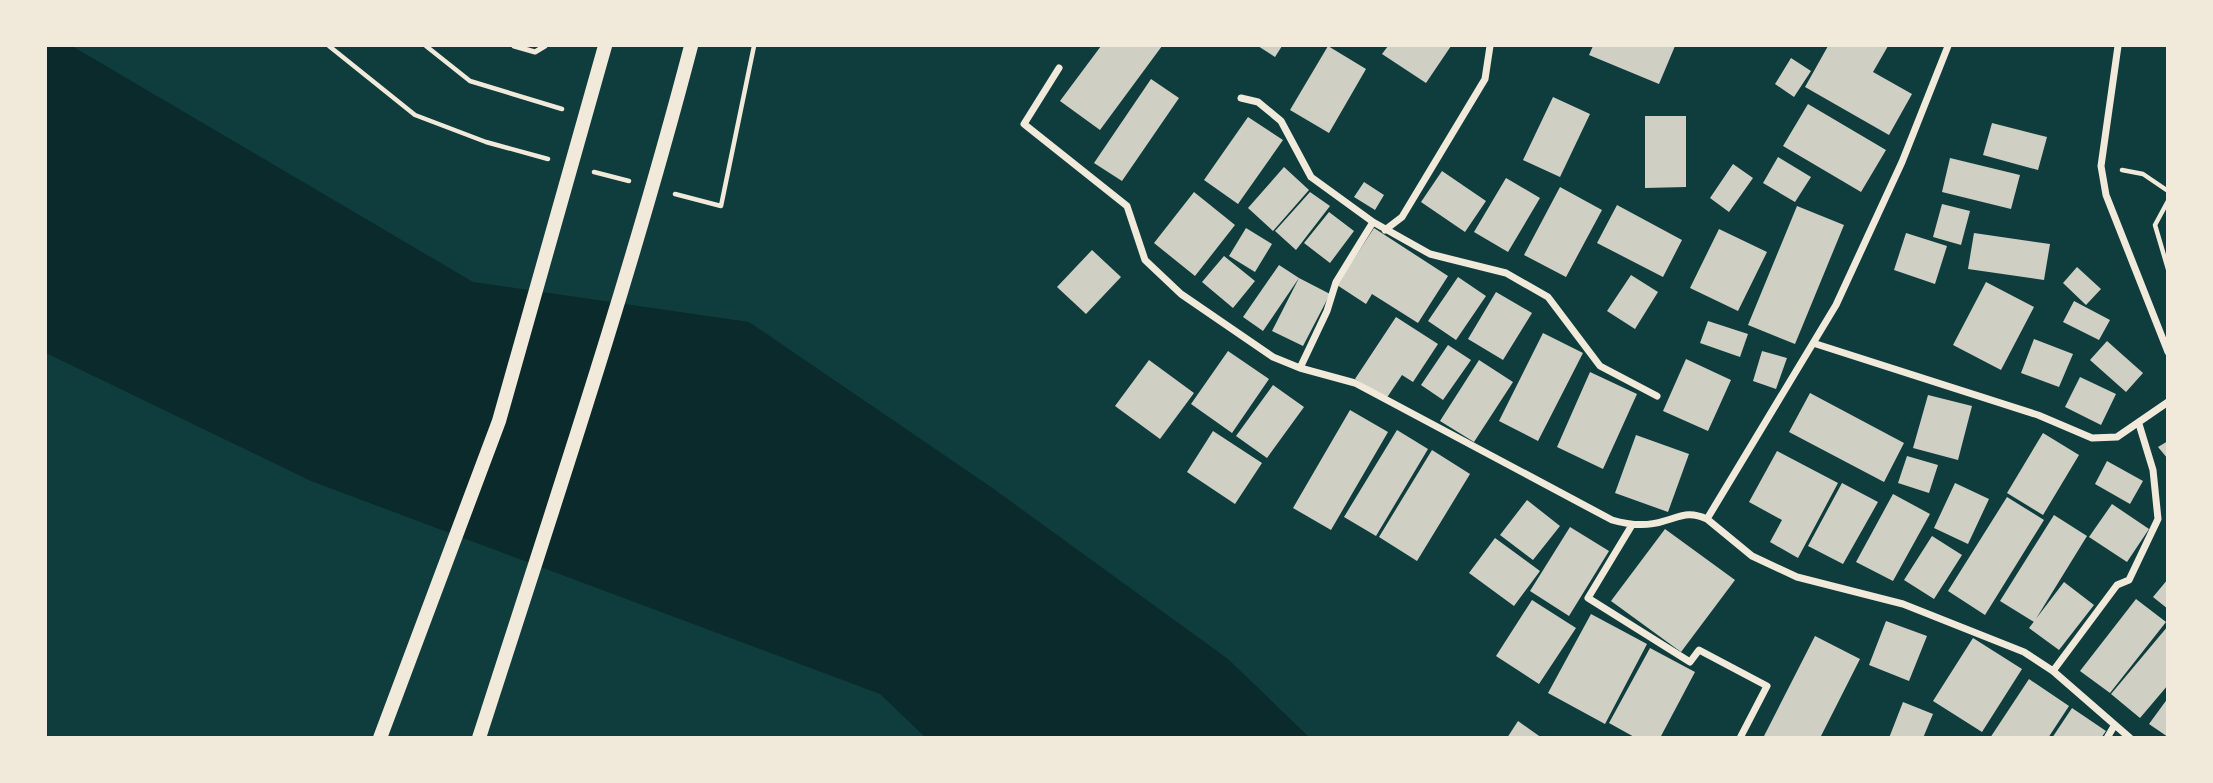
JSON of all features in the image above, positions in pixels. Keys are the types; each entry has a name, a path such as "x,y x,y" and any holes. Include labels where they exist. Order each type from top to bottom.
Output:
{"main road":[{"path":"380,737 391,714 499,421 605,46"},
{"path":"479,737 665,146 691,46"}],"street":[{"path":"1385,230 1402,217 1485,79 1490,46"},
{"path":"1707,519 1836,305 1902,162 1948,46"},
{"path":"2118,46 2101,166 2106,195 2168,352"},
{"path":"1059,68 1024,124 1127,206 1145,260 1181,294 1273,356 1300,368 1355,383 1612,520 1632,526 1662,522 1682,513 1707,519 1752,556 1797,578 1903,604 2024,652 2053,671 2130,737"},
{"path":"1241,98 1258,102 1282,121 1311,177 1373,222 1430,254 1506,273 1548,297 1600,366 1657,396"},
{"path":"1300,368 1327,312 1336,282 1373,222"},
{"path":"1813,343 2038,415 2092,438 2117,437 2168,402"},
{"path":"2053,671 2117,585 2129,580 2158,519 2153,470 2139,424"},
{"path":"1632,526 1588,598 1690,662 1699,650 1767,686 1740,737"},
{"path":"2107,737 2114,726"}],"lane":[{"path":"514,46 535,52 545,46"}],"path":[{"path":"426,46 470,80 586,116"},
{"path":"2101,166 2143,174 2168,191"},
{"path":"2168,201 2155,225 2168,269"}],"water":[{"path":"46,46 72,46 473,282 749,322 991,487 1228,659 1309,737 925,737 880,694 311,481 46,353"}],"building":[{"path":"1101,46 1162,46 1100,130 1060,101"},
{"path":"1258,46 1282,46 1275,57"},
{"path":"1328,46 1366,69 1329,133 1290,110"},
{"path":"1388,46 1451,46 1426,83 1382,54"},
{"path":"1593,46 1675,46 1659,84 1589,55"},
{"path":"1828,46 1888,46 1873,72 1912,94 1889,135 1805,87"},
{"path":"1791,58 1811,71 1794,97 1775,84"},
{"path":"1151,79 1179,98 1122,181 1094,163"},
{"path":"1553,97 1590,114 1560,177 1523,160"},
{"path":"1808,104 1886,150 1861,192 1783,146"},
{"path":"1645,116 1686,116 1686,187 1645,188"},
{"path":"1248,117 1283,140 1238,204 1204,180"},
{"path":"1992,123 2047,137 2038,170 1983,155"},
{"path":"1778,157 1811,177 1795,202 1763,183"},
{"path":"1950,158 2020,175 2011,209 1942,192"},
{"path":"1733,164 1753,178 1729,212 1710,198"},
{"path":"1284,167 1309,190 1273,231 1248,208"},
{"path":"1442,171 1486,201 1465,232 1421,202"},
{"path":"1506,178 1540,198 1508,252 1474,232"},
{"path":"1364,182 1384,195 1375,210 1354,197"},
{"path":"1560,187 1602,210 1566,277 1524,255"},
{"path":"1194,192 1235,225 1195,276 1154,243"},
{"path":"1310,192 1330,206 1296,250 1275,231"},
{"path":"1942,204 1970,211 1961,245 1933,237"},
{"path":"1617,205 1682,240 1663,277 1597,243"},
{"path":"1797,206 1844,225 1795,344 1748,325"},
{"path":"1329,212 1354,231 1330,263 1304,243"},
{"path":"1246,228 1272,244 1255,272 1229,256"},
{"path":"1374,228 1448,276 1418,323 1372,294 1366,304 1337,285"},
{"path":"1719,229 1767,252 1738,311 1690,288"},
{"path":"1906,233 1947,246 1935,284 1894,270"},
{"path":"1974,233 2050,244 2044,280 1968,269"},
{"path":"1092,250 1121,277 1086,314 1057,287"},
{"path":"1224,256 1255,281 1233,308 1202,282"},
{"path":"1279,265 1299,278 1263,331 1243,317"},
{"path":"2077,267 2101,289 2086,305 2063,283"},
{"path":"1631,275 1658,292 1635,329 1607,311"},
{"path":"1458,277 1486,296 1456,340 1428,321"},
{"path":"1299,278 1330,294 1303,346 1272,331"},
{"path":"1986,282 2034,307 2001,370 1953,345"},
{"path":"1496,292 1532,313 1503,360 1468,339"},
{"path":"2074,301 2110,320 2099,340 2063,322"},
{"path":"1396,317 1438,344 1413,382 1402,375 1386,399 1355,379"},
{"path":"1708,321 1748,334 1740,357 1700,343"},
{"path":"1543,333 1583,353 1538,441 1499,421"},
{"path":"2034,339 2073,354 2059,387 2021,373"},
{"path":"2107,341 2143,373 2126,392 2090,360"},
{"path":"1448,345 1471,360 1443,400 1421,385"},
{"path":"1228,351 1269,379 1232,433 1191,404"},
{"path":"1762,351 1787,358 1776,389 1753,381"},
{"path":"1686,359 1731,380 1708,431 1663,411"},
{"path":"1149,360 1194,393 1160,439 1115,406"},
{"path":"1479,360 1513,382 1474,442 1440,421"},
{"path":"1590,372 1637,394 1603,469 1557,447"},
{"path":"2080,377 2116,394 2101,425 2065,407"},
{"path":"1273,385 1304,407 1267,458 1236,436"},
{"path":"1810,393 1904,443 1884,482 1789,432"},
{"path":"1928,395 1972,406 1958,460 1913,448"},
{"path":"1350,410 1388,432 1331,530 1293,508"},
{"path":"1397,430 1428,449 1376,536 1344,517"},
{"path":"1213,431 1262,463 1235,504 1187,472"},
{"path":"2043,433 2079,455 2043,515 2007,493"},
{"path":"1636,435 1689,454 1668,512 1615,493"},
{"path":"2168,441 2168,459 2158,447"},
{"path":"1432,450 1470,474 1417,561 1379,537"},
{"path":"1777,451 1838,483 1798,558 1770,542 1782,520 1749,502"},
{"path":"1907,456 1938,465 1929,493 1898,483"},
{"path":"2107,461 2143,481 2130,504 2095,484"},
{"path":"1842,483 1878,502 1843,564 1808,546"},
{"path":"1955,483 1989,499 1968,544 1934,528"},
{"path":"1893,494 1930,514 1893,581 1856,562"},
{"path":"2007,497 2044,520 1985,615 1948,591"},
{"path":"1527,500 1560,526 1533,560 1500,535"},
{"path":"2112,504 2149,529 2127,562 2089,537"},
{"path":"2054,515 2087,536 2034,622 2000,601"},
{"path":"1570,527 1609,551 1569,616 1530,591"},
{"path":"1665,529 1735,580 1681,652 1611,601"},
{"path":"1932,536 1962,555 1934,599 1904,580"},
{"path":"1495,538 1540,571 1514,606 1469,573"},
{"path":"2168,579 2168,609 2153,597"},
{"path":"2064,582 2094,605 2059,650 2029,628"},
{"path":"2136,599 2166,622 2110,693 2080,671"},
{"path":"1532,600 1576,628 1539,684 1496,656"},
{"path":"1591,614 1647,644 1605,724 1548,693"},
{"path":"1886,621 1927,636 1909,681 1869,665"},
{"path":"2168,626 2168,685 2140,718 2111,694"},
{"path":"1815,636 1860,659 1820,738 1763,738"},
{"path":"1973,638 2022,669 1982,732 1933,701"},
{"path":"1650,648 1695,672 1660,738 1636,738 1609,723"},
{"path":"2029,679 2069,706 2048,738 1990,738"},
{"path":"2168,698 2168,737 2149,724"},
{"path":"1903,702 1933,714 1923,738 1889,738"},
{"path":"2072,708 2106,731 2101,738 2052,738"},
{"path":"1518,721 1542,738 1507,738"}]}
